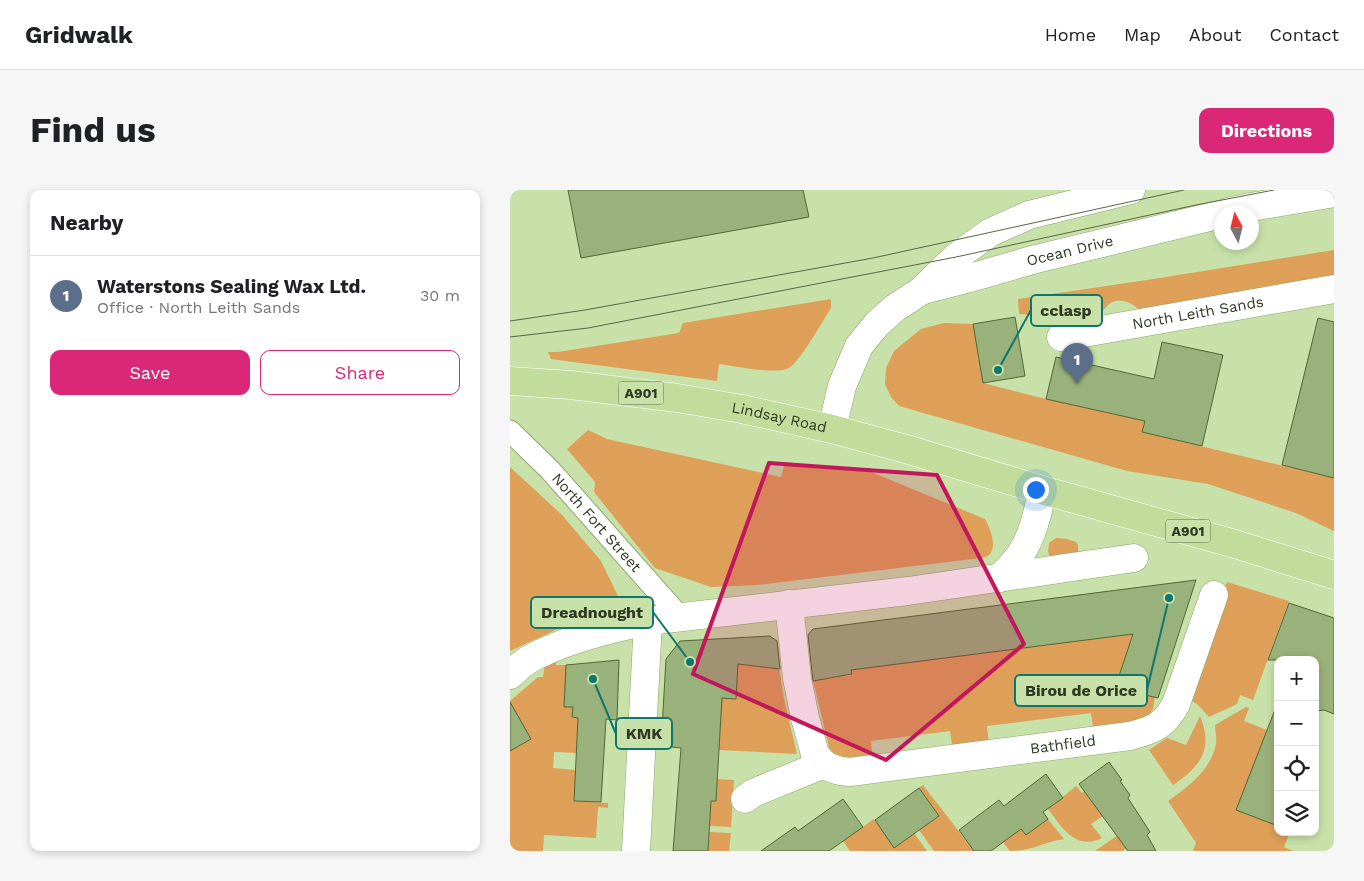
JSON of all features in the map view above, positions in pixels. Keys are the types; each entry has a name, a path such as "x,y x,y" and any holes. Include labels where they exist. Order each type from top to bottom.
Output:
{"main road":[{"name":"Lindsay Road","path":"510,381 571,385 677,398 742,409 832,429 1235,544 1334,575"}],"street":[{"name":"Ocean Drive","path":"832,429 842,386 859,346 876,324 921,291 956,257 991,232 1029,215 1131,190"},
{"path":"1259,206 1334,193"},
{"name":"Ocean Drive","path":"921,291 1032,260 1214,216"},
{"name":"North Leith Sands","path":"1061,337 1334,289"},
{"name":"North Fort Street","path":"510,431 550,470 680,617"},
{"path":"1000,578 1018,559 1024,549 1042,490"},
{"path":"510,675 526,662 549,649 613,628 648,621 908,591 1134,558"},
{"name":"Bathfield","path":"824,764 837,771 850,772 1130,736 1149,731 1161,724 1176,704 1214,595"},
{"path":"745,799 753,793 824,764 815,754 810,739 796,678 789,604"},
{"path":"636,851 648,621"}],"highlighted area":[{"path":"769,463 937,475 1024,644 886,760 693,674"}],"shaded area":[{"path":"1334,250 1334,276 1140,311 1125,301 1116,301 1108,305 1094,321 1019,314 1018,299"},
{"path":"831,299 831,308 805,349 794,364 783,370 775,371 719,364 717,381 551,359 548,352 679,333 683,323"},
{"path":"944,323 973,324 983,383 1145,421 1142,432 1334,478 1334,531 1296,513 1208,484 1127,471 899,406 891,397 885,384 886,368 894,351 921,329"},
{"path":"588,430 607,439 781,477 785,463 864,469 985,519 992,537 992,551 982,558 757,585 711,587 655,568 594,492 595,482 567,449"},
{"path":"510,467 562,515 601,561 620,600 510,651"},
{"path":"1056,538 1076,542 1078,545 1078,555 1050,557 1048,551 1049,543"},
{"path":"1227,582 1289,601 1253,700 1240,695 1237,704 1209,717 1197,704 1184,697"},
{"path":"1135,630 1115,687 1155,697 1153,709 1148,716 1094,733 1091,713 987,726 989,746 953,751 950,731 871,741 873,761 842,763 830,751 813,681 851,675 851,670"},
{"path":"556,657 556,665 566,665 564,707 573,707 572,717 578,718 577,753 554,752 553,768 576,770 574,801 608,803 608,808 598,807 596,838 544,835 543,851 510,851 510,751 531,739 522,723 510,714 510,701 538,677 543,677 545,663"},
{"path":"724,663 779,668 797,754 719,750"},
{"path":"1246,707 1249,708 1244,721 1267,730 1274,795 1274,836 1288,836 1284,847 1293,851 1193,851 1196,843 1168,801 1191,784 1209,762 1216,744 1215,725"},
{"path":"1200,716 1205,738 1205,748 1202,756 1191,771 1173,785 1149,750 1167,738 1186,745"},
{"path":"717,779 734,780 731,827 709,826 710,801 716,801"},
{"path":"923,785 974,851 934,851 919,830 939,816 919,788"},
{"path":"1076,786 1082,793 1085,790 1107,813 1091,824 1102,838 1093,841 1077,839 1064,830 1048,809"},
{"path":"874,819 894,847 914,833 927,851 850,851 843,841"},
{"path":"1048,819 1064,839 1025,850 1010,851 998,836 1016,822 1026,835"},
{"path":"709,832 731,833 729,851 708,851"},
{"path":"1118,835 1127,848 1124,851 1095,851"}],"building":[{"path":"568,190 803,190 809,217 581,258"},
{"path":"1015,317 1025,376 983,383 973,324"},
{"path":"1318,318 1334,322 1334,478 1282,465"},
{"path":"1162,342 1223,355 1202,446 1142,432 1145,421 1046,399 1056,357 1154,379"},
{"path":"1196,580 1158,698 1115,688 1133,634 851,670 852,674 813,681 808,635 813,629"},
{"path":"1289,603 1334,618 1334,714 1324,710 1319,711 1319,656 1274,656 1274,660 1268,660"},
{"path":"770,636 777,641 780,669 738,664 736,699 722,698 716,801 711,801 708,851 673,851 681,748 661,746 666,659 680,641"},
{"path":"619,660 617,720 606,719 601,802 574,801 578,718 572,717 573,707 564,707 566,665"},
{"path":"510,702 531,739 510,751"},
{"path":"1274,712 1274,824 1236,810"},
{"path":"1109,762 1122,780 1120,781 1130,795 1128,798 1150,832 1147,835 1156,851 1128,851 1079,784"},
{"path":"1046,774 1063,798 1043,812 1048,819 1026,835 1021,829 991,851 974,851 959,830 999,800 1004,806"},
{"path":"919,788 939,816 894,848 875,820"},
{"path":"843,799 863,827 829,851 761,851 795,827 798,831"}],"tram line":[{"path":"510,321 585,310 873,258 1184,190"},
{"path":"510,337 588,328 956,257 1274,190"}],"place":[{"name":"cclasp","path":"998,370"},
{"name":"Waterstons Sealing Wax Ltd.","path":"1077,384"},
{"name":"Birou de Orice","path":"1169,598"},
{"name":"Dreadnought","path":"690,662"},
{"name":"KMK","path":"593,679"}]}
